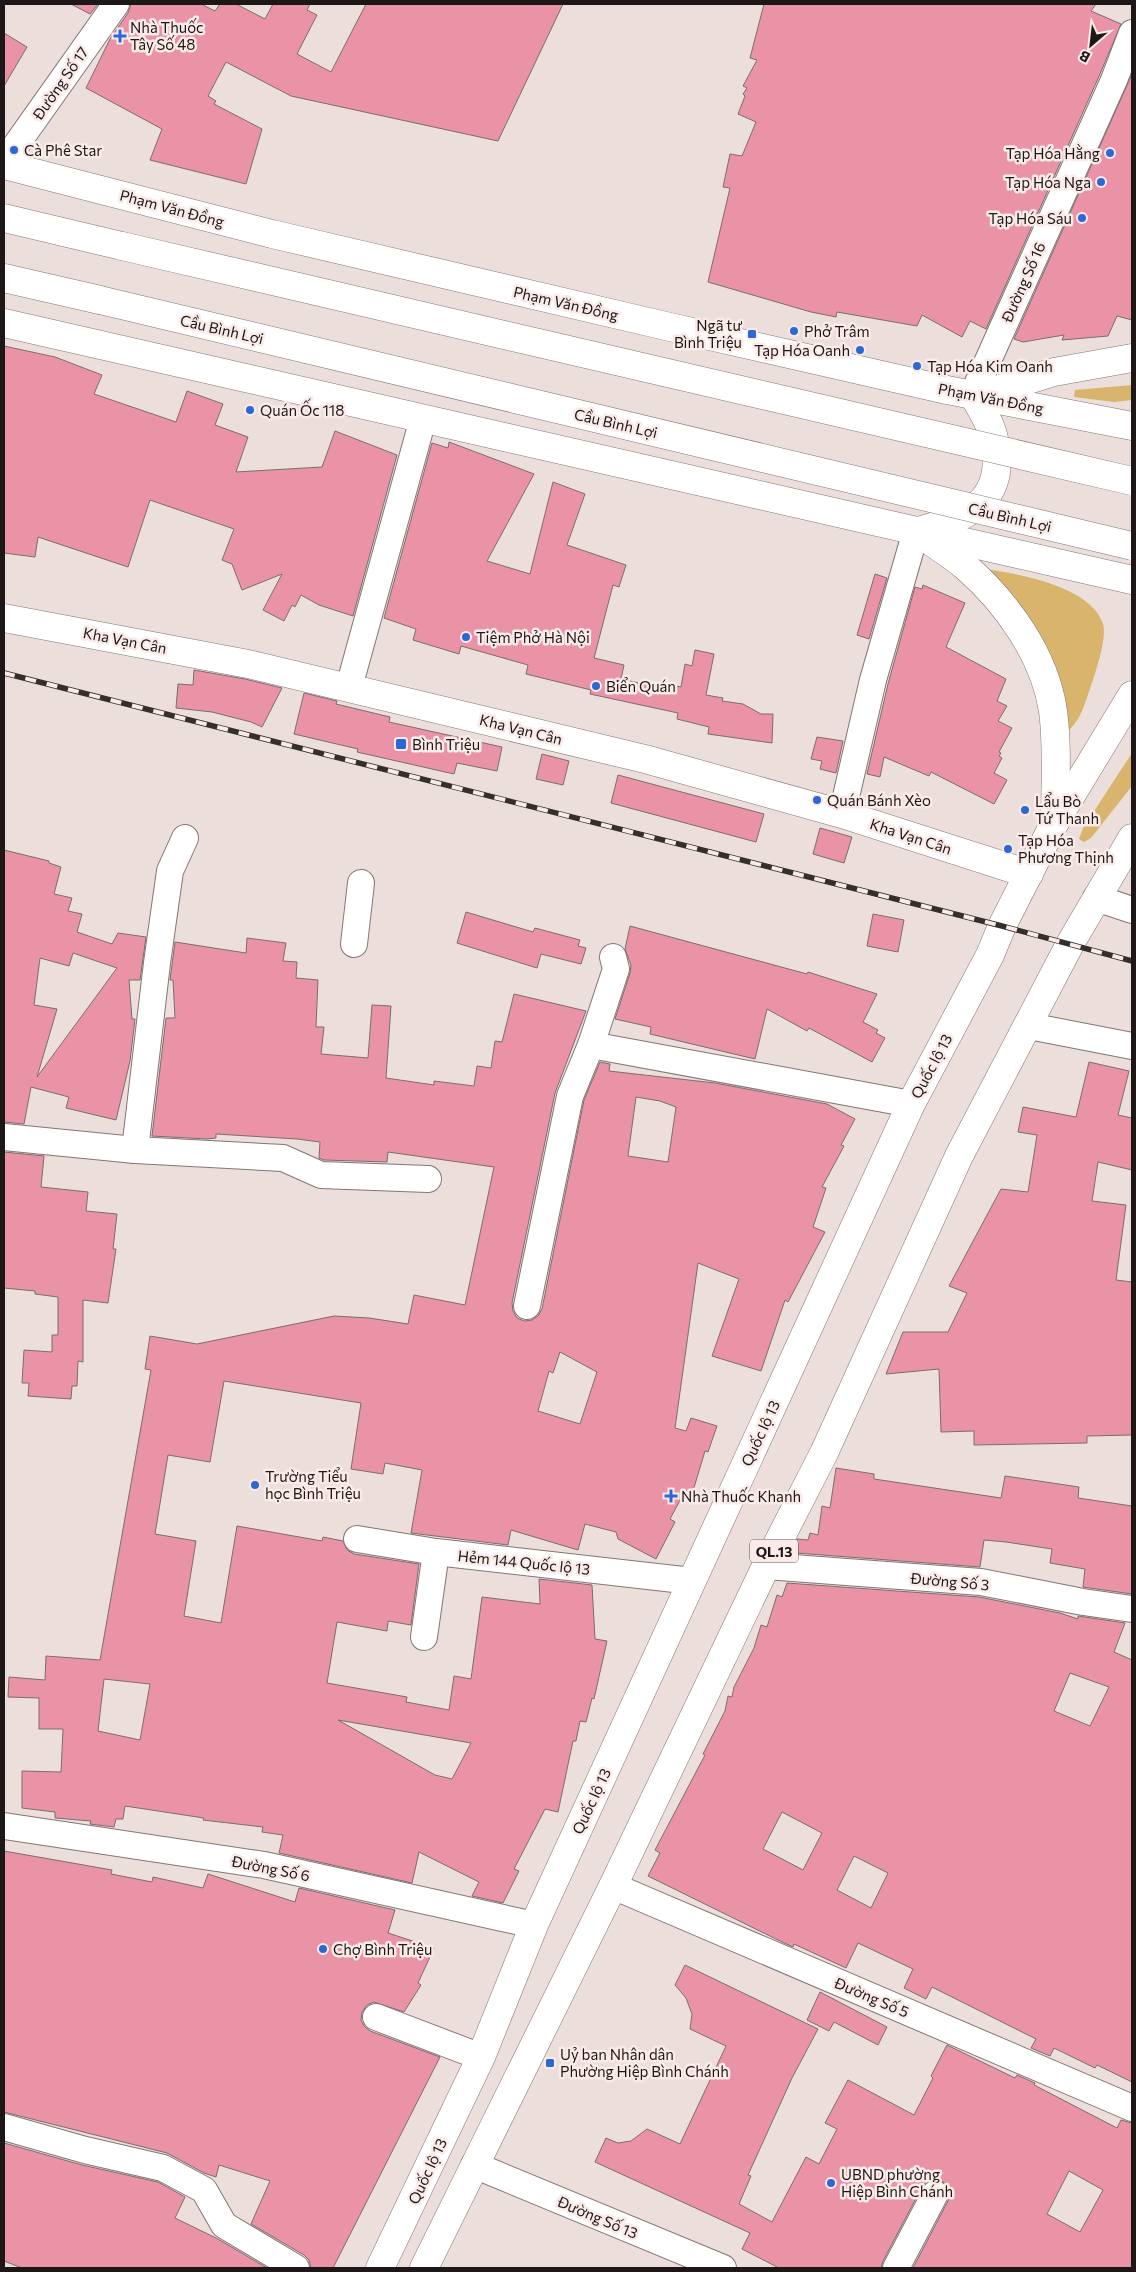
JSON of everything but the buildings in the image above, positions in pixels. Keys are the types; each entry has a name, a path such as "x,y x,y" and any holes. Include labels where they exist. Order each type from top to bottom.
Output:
{"main road":[{"name":"Phạm Văn Đồng","path":"4,163 292,239 947,390 1132,426"},
{"path":"4,218 1132,481"},
{"name":"Cầu Bình Lợi","path":"4,278 1132,546"},
{"path":"4,323 1132,580"},
{"path":"916,531 948,523 964,516 984,501 991,489 997,469 994,438 976,395 1054,372 1132,358"},
{"path":"916,531 966,567 1008,612 1042,669 1052,711 1056,760 1055,822"},
{"name":"Kha Vạn Cân","path":"4,618 238,662 645,759 842,814 1029,874"},
{"name":"Quốc lộ 13","path":"380,2268 481,2057 534,1925 911,1104 990,956 1002,926 1055,822 1132,695"},
{"name":"QL.13","path":"424,2268 612,1886 766,1566 828,1444 959,1156 1096,898 1132,838"},
{"path":"1096,898 1132,875"}],"street":[{"name":"Đường Số 17","path":"4,163 116,4"},
{"name":"Đường Số 16","path":"976,395 1114,80 1132,33"},
{"path":"349,687 423,419"},
{"path":"842,814 873,680 916,531"},
{"path":"134,1150 156,963 170,871 185,838"},
{"path":"354,944 361,883"},
{"path":"1096,898 1132,910"},
{"path":"527,1306 570,1096 591,1045 616,969 613,957"},
{"path":"1028,1026 1132,1046"},
{"path":"591,1045 911,1104"},
{"path":"4,1137 134,1150 283,1158 321,1175 428,1179"},
{"name":"Hẻm 144 Quốc lộ 13","path":"357,1539 436,1552 692,1581"},
{"path":"424,1637 436,1552"},
{"name":"Đường Số 3","path":"766,1566 982,1582 1083,1602 1132,1609"},
{"name":"Đường Số 6","path":"4,1826 264,1865 534,1925"},
{"name":"Đường Số 5","path":"612,1886 1132,2108"},
{"path":"376,2017 481,2057"},
{"path":"4,2127 85,2150 163,2168 204,2190 224,2225 296,2268"},
{"name":"Đường Số 13","path":"474,2165 723,2268"},
{"path":"896,2268 936,2194"}],"shaded area":[{"path":"1132,385 1132,400 1114,402 1074,397 1075,390"},
{"path":"984,569 1033,578 1069,591 1084,600 1096,611 1103,624 1104,636 1101,652 1086,702 1076,723 1065,733"},
{"path":"1132,753 1132,786 1091,838 1084,842 1079,839 1083,828"}],"railway":[{"path":"4,673 1002,926 1132,961"}],"place":[{"name":"Nhà Thuốc Tây Số 48","path":"120,36"},
{"name":"Cà Phê Star","path":"14,150"},
{"name":"Tạp Hóa Hằng","path":"1110,153"},
{"name":"Tạp Hóa Nga","path":"1101,182"},
{"name":"Tạp Hóa Sáu","path":"1082,218"},
{"name":"Phở Trâm","path":"794,331"},
{"name":"Ngã tư Bình Triệu","path":"752,334"},
{"name":"Tạp Hóa Oanh","path":"860,350"},
{"name":"Tạp Hóa Kim Oanh","path":"917,366"},
{"name":"Quán Ốc 118","path":"250,410"},
{"name":"Tiệm Phở Hà Nội","path":"466,637"},
{"name":"Biển Quán","path":"596,686"},
{"name":"Bình Triệu","path":"401,744"},
{"name":"Quán Bánh Xèo","path":"817,800"},
{"name":"Lẩu Bò Tứ Thanh","path":"1025,810"},
{"name":"Tạp Hóa Phương Thịnh","path":"1008,849"},
{"name":"Trường Tiểu học Bình Triệu","path":"255,1485"},
{"name":"Nhà Thuốc Khanh","path":"671,1496"},
{"name":"Chợ Bình Triệu","path":"323,1949"},
{"name":"Uỷ ban Nhân dân Phường Hiệp Bình Chánh","path":"550,2063"},
{"name":"UBND phường Hiệp Bình Chánh","path":"831,2183"}]}
